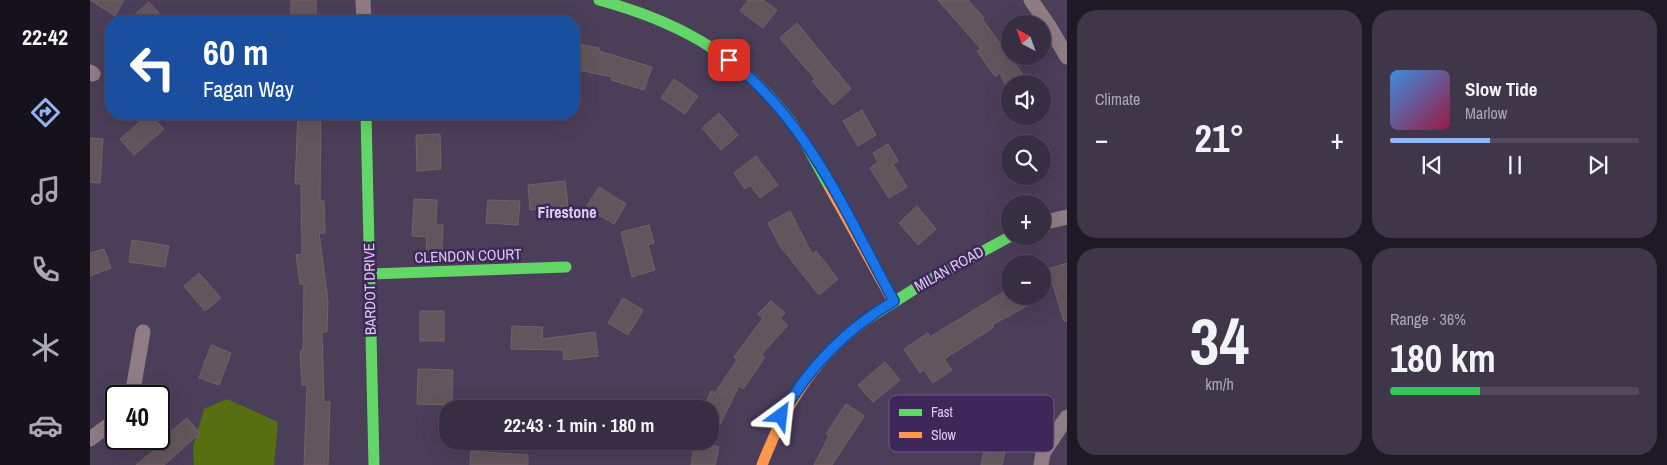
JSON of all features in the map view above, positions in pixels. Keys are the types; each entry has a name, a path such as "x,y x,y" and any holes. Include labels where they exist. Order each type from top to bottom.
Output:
{"street":[{"path":"363,0 364,15"},
{"path":"599,0 639,11 667,22 714,48 759,85 785,114 807,146 894,301"},
{"path":"1030,0 1049,26 1067,57"},
{"name":"BARDOT DRIVE","path":"366,120 374,465"},
{"path":"1051,221 1067,217"},
{"name":"MILAN ROAD","path":"762,465 781,416 804,379 843,337 873,313 978,252 1001,241"},
{"name":"CLENDON COURT","path":"371,274 566,267"},
{"path":"134,385 143,332"},
{"path":"1054,436 1067,417"},
{"path":"90,439 105,428"},
{"path":"1041,465 1044,452"}],"green space":[{"path":"227,399 278,422 274,465 194,465 193,447 204,409"}],"building":[{"path":"90,0 124,0 116,15"},
{"path":"291,0 316,0 316,15 291,15"},
{"path":"748,0 763,0 777,10 763,28 740,11"},
{"path":"938,0 968,0 984,18 982,19 1001,45 1001,65 1016,65 1023,75 1001,75 1000,73 995,76 977,51 981,49"},
{"path":"149,2 161,15 134,15"},
{"path":"797,23 851,89 833,105 812,81 815,79 780,38"},
{"path":"580,44 599,48 599,51 652,67 644,90 611,80 612,77 580,70"},
{"path":"674,79 698,96 685,114 661,98"},
{"path":"862,110 876,135 858,146 843,121"},
{"path":"719,113 738,135 721,150 702,128"},
{"path":"142,120 155,120 164,129 134,155 120,139"},
{"path":"298,120 321,120 320,201 324,201 325,233 319,233 328,301 327,332 322,332 324,402 330,402 328,465 304,465 307,385 302,385 300,351 303,350 304,284 300,284 296,255 302,254 301,184 295,184"},
{"path":"440,134 441,169 417,171 416,135"},
{"path":"90,138 103,139 100,183 90,182"},
{"path":"888,144 898,161 893,164 907,187 889,198 870,168 878,162 873,153"},
{"path":"756,156 778,185 760,198 750,185 745,189 734,173"},
{"path":"565,181 568,206 530,210 528,185"},
{"path":"599,187 626,204 614,224 586,207"},
{"path":"414,199 437,200 436,225 443,225 442,253 426,252 427,237 412,236"},
{"path":"488,200 520,201 518,225 486,223"},
{"path":"917,206 936,229 918,245 899,223"},
{"path":"790,211 812,254 816,251 838,279 819,295 780,246 768,223"},
{"path":"649,225 654,243 648,245 655,270 632,277 621,232"},
{"path":"132,240 169,246 165,267 129,262"},
{"path":"104,249 111,268 90,276 90,253"},
{"path":"1067,263 1067,321 1064,321 1051,279 1051,268"},
{"path":"199,273 221,298 205,311 184,286"},
{"path":"1001,294 1001,305 1029,305 992,325 994,327 944,359 952,370 933,383 924,370 920,373 904,349 928,333 930,337"},
{"path":"623,298 643,310 628,335 608,323"},
{"path":"771,301 785,313 780,318 788,325 761,355 765,357 743,389 739,386 719,427 719,400 707,400 711,391 715,393 737,360 734,357 763,318 758,314"},
{"path":"420,311 444,311 444,341 420,341"},
{"path":"512,326 543,327 542,339 595,332 598,356 564,360 563,350 511,349"},
{"path":"211,345 231,353 219,385 199,378"},
{"path":"885,362 900,380 873,402 858,385"},
{"path":"418,369 453,370 452,400 439,400 439,405 417,404"},
{"path":"846,404 864,416 832,465 814,465 829,436 826,434"},
{"path":"187,418 200,433 164,465 136,465 154,450 170,450 170,432"},
{"path":"694,450 718,450 715,465 691,465"},
{"path":"471,451 528,455 528,465 470,465"},
{"path":"984,452 1005,452 1002,465 981,465"}],"traffic: fast":[{"path":"599,0 626,8 677,28 701,41 745,72 765,91 791,122 830,188"},
{"path":"366,120 374,465"},
{"path":"872,316 924,283 1001,241"},
{"path":"371,274 566,267"}],"traffic: slow":[{"path":"830,188 893,301"},
{"path":"762,465 781,421 819,363 852,331 872,316"}],"district":[{"name":"Firestone","path":"567,212"}],"route":[{"path":"729,60 759,85 797,129 894,301 873,313 829,350 804,379 781,416"}]}
